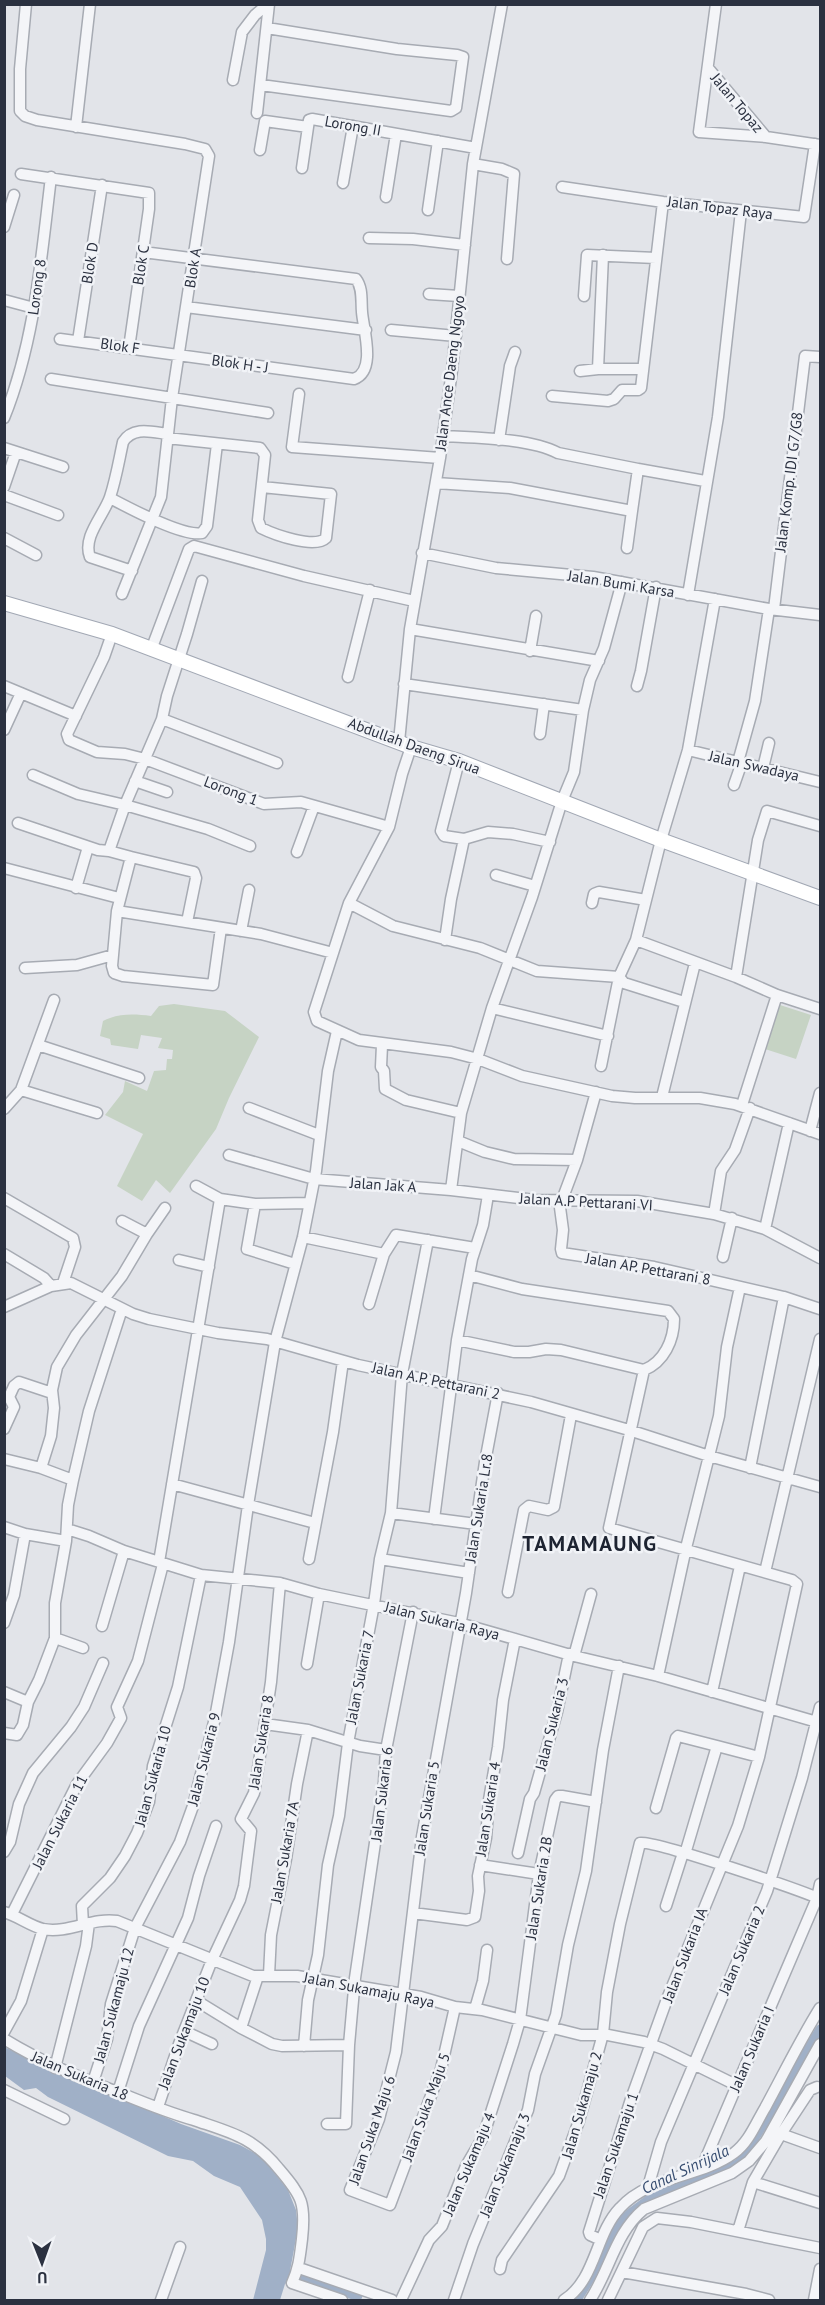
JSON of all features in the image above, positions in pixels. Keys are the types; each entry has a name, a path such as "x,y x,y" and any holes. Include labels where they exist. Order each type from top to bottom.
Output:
{"main road":[{"name":"Abdullah Daeng Sirua","path":"4,603 112,634 405,745 459,761 661,840 820,898"}],"street":[{"name":"Blok A","path":"26,4 20,69 20,111 25,116 205,149 209,156 172,398 161,497 122,594"},
{"path":"76,127 90,4"},
{"path":"257,113 268,4"},
{"path":"233,80 242,32 255,15 268,4"},
{"name":"Jalan Ance Daeng Ngoyo","path":"337,1030 317,1021 314,1014 349,903 389,827 402,774 405,745 404,684 410,629 440,458 456,336 473,164 502,4"},
{"name":"Jalan Topaz","path":"699,132 716,4"},
{"path":"261,86 451,111 456,108 464,58 457,55 398,49 267,28"},
{"name":"Jalan Topaz","path":"708,68 766,137"},
{"name":"Lorong II","path":"260,150 265,121 308,127 309,120 312,119 476,148"},
{"path":"343,183 354,126"},
{"path":"302,168 308,127"},
{"name":"Jalan Topaz Raya","path":"562,187 663,202 804,217 818,144 699,132"},
{"path":"386,198 396,134"},
{"path":"428,210 438,141"},
{"path":"473,164 502,169 514,174 507,260"},
{"path":"21,174 102,185"},
{"name":"Lorong 8","path":"4,418 27,349 51,177"},
{"name":"Blok C","path":"102,185 147,191 150,196 129,348"},
{"name":"Blok D","path":"78,341 102,185"},
{"path":"4,227 14,195"},
{"path":"552,396 611,401 622,390 640,389 663,202"},
{"path":"688,595 705,481 718,417 741,211"},
{"path":"369,238 412,239 465,245"},
{"path":"143,252 356,279 359,283 366,330 186,307"},
{"path":"584,296 586,256 589,254 656,258"},
{"path":"598,369 603,255"},
{"path":"429,294 459,296"},
{"path":"4,300 34,308"},
{"name":"Blok H - J","path":"179,355 354,379 364,370 366,330"},
{"path":"391,330 456,336"},
{"name":"Blok F","path":"60,339 179,355"},
{"path":"499,440 510,366 515,352"},
{"name":"Jalan Komp. IDI G7/G8","path":"734,784 755,701 772,609 805,356 820,357"},
{"path":"580,371 643,369"},
{"path":"51,380 267,413"},
{"path":"299,394 292,447 440,458"},
{"path":"132,571 93,559 89,555 90,538 110,498 126,436 140,431 262,449 265,462 258,520 261,528 309,543 319,543 327,538 331,494 262,487"},
{"path":"442,436 499,440 546,447 558,453 705,481"},
{"path":"110,498 153,519 191,533 204,532 217,444"},
{"path":"4,448 63,467"},
{"path":"4,487 16,452"},
{"path":"627,548 638,469"},
{"path":"436,483 510,488 632,512"},
{"path":"4,495 58,515"},
{"path":"4,538 36,555"},
{"path":"151,650 191,546 304,576 414,600"},
{"name":"Jalan Bumi Karsa","path":"422,553 516,571 622,582 772,609 820,615"},
{"path":"109,851 125,805 162,719 202,581"},
{"path":"451,1190 461,1113 492,1008 576,764 583,710 590,680 622,582"},
{"path":"637,686 656,587"},
{"path":"348,677 370,590"},
{"path":"601,1066 620,977 636,940 661,840 688,750 715,599"},
{"path":"530,651 536,616"},
{"path":"410,629 598,661"},
{"path":"4,686 76,716 104,657 112,634"},
{"path":"404,684 583,710"},
{"path":"4,730 21,693"},
{"path":"540,734 544,704"},
{"name":"Lorong 1","path":"76,716 67,734 69,740 97,752 125,754 145,759 264,804 287,802 314,806 389,827"},
{"path":"162,719 277,763"},
{"path":"764,768 768,743"},
{"name":"Jalan Swadaya","path":"688,750 820,782"},
{"path":"459,761 441,833 444,836 464,839 488,832 513,834 550,842"},
{"path":"33,775 78,794 208,829 250,846"},
{"path":"135,781 167,792"},
{"path":"297,852 314,806"},
{"path":"736,976 758,840 768,810 820,826"},
{"path":"18,823 98,850 194,872 196,879 187,922"},
{"path":"445,940 464,839"},
{"path":"76,888 88,847"},
{"path":"131,858 117,910 112,966 116,974 212,986 221,928"},
{"path":"4,868 119,898"},
{"path":"496,875 535,886"},
{"path":"241,931 249,890"},
{"path":"592,903 594,894 599,892 646,900"},
{"path":"349,903 393,926 480,948 542,972 620,977"},
{"path":"117,910 261,934 333,953"},
{"path":"636,940 736,976 777,995 820,1009"},
{"path":"25,968 77,965 113,955"},
{"path":"662,1097 695,963"},
{"path":"620,977 624,983 684,1002"},
{"path":"714,1214 721,1171 735,1150 777,995"},
{"path":"5,1107 21,1090 54,1000"},
{"path":"492,1008 608,1036"},
{"path":"337,1030 359,1040 382,1045 432,1048 478,1059 522,1076 612,1096 700,1098 746,1107 815,1132 820,1093"},
{"name":"Jalan Sukaria 9","path":"135,1928 176,1852 193,1806 215,1718 275,1342 303,1237 314,1179 328,1071 337,1030"},
{"path":"38,1045 139,1078"},
{"path":"382,1045 381,1067 384,1071 384,1088 406,1100 461,1113"},
{"path":"21,1090 97,1113"},
{"path":"561,1200 578,1160 596,1092"},
{"path":"249,1108 319,1135"},
{"path":"765,1229 789,1123"},
{"path":"458,1141 485,1152 514,1159 578,1160"},
{"name":"Jalan Jak A","path":"229,1155 314,1179 451,1190"},
{"path":"196,1186 220,1199 255,1204 309,1203"},
{"name":"Jalan A.P Pettarani VI","path":"451,1190 561,1200 637,1201 714,1214 765,1229 820,1258"},
{"path":"434,1519 457,1340 469,1275 483,1225 488,1195"},
{"path":"4,1198 73,1238 75,1247 63,1283 51,1286 4,1308"},
{"path":"161,1563 171,1484 200,1329 220,1199"},
{"name":"Jalan AP. Pettarani 8","path":"561,1200 562,1253 654,1267 784,1297 820,1309"},
{"path":"255,1204 247,1249 295,1264"},
{"path":"40,1468 51,1436 55,1374 67,1348 102,1299 122,1276 165,1208"},
{"path":"723,1257 732,1218"},
{"path":"122,1221 147,1234"},
{"path":"369,1304 384,1254 396,1235 475,1248"},
{"path":"303,1237 384,1254"},
{"name":"Jalan Sukaria 7","path":"304,2046 312,1978 318,1955 328,1865 339,1816 348,1743 380,1559 391,1513 402,1374 428,1240"},
{"path":"4,1254 44,1278 51,1286"},
{"path":"179,1260 209,1267"},
{"path":"457,1340 514,1353 546,1348 561,1350 644,1370 656,1365 671,1339 674,1319 668,1311 532,1290 469,1275"},
{"name":"Jalan A.P. Pettarani 2","path":"63,1283 72,1284 122,1309 149,1319 275,1342 402,1374 551,1407 571,1415 820,1487"},
{"path":"658,1676 686,1548 721,1406 727,1347 740,1287"},
{"path":"750,1468 784,1297"},
{"path":"4,1733 17,1734 21,1730 28,1702 55,1638 55,1603 66,1541 73,1480 89,1411 122,1309"},
{"path":"644,1370 608,1526 765,1572 818,1358 820,1339"},
{"path":"309,1559 333,1432 343,1360"},
{"path":"4,1429 14,1407 9,1397 14,1386 19,1382 52,1393"},
{"name":"Jalan Sukaria Lr.8","path":"459,1623 498,1394"},
{"path":"508,1592 524,1510 529,1506 548,1510 554,1507 571,1415"},
{"path":"4,1459 40,1468 73,1480"},
{"path":"171,1484 315,1523"},
{"path":"391,1513 476,1524"},
{"path":"4,1527 26,1534 66,1541"},
{"name":"Jalan Sukaria Raya","path":"67,1529 124,1551 201,1575 280,1583 319,1594 413,1612 658,1676 817,1722"},
{"path":"4,1623 14,1595 26,1534"},
{"path":"102,1626 124,1551"},
{"path":"380,1559 469,1574"},
{"name":"Jalan Sukaria 11","path":"8,1913 77,1784 107,1743 121,1718 116,1708 138,1661 161,1563"},
{"path":"712,1692 740,1566"},
{"name":"Jalan Sukaria IA","path":"652,2044 714,1881 738,1826 759,1757 797,1584 792,1580 765,1572"},
{"name":"Jalan Sukaria 10","path":"55,2068 86,1946 86,1924 82,1906 110,1878 125,1856 148,1802 153,1766 178,1688 201,1575"},
{"name":"Jalan Sukaria 8","path":"212,1960 244,1886 251,1831 241,1819 254,1793 265,1724 280,1583"},
{"path":"307,1664 319,1594"},
{"name":"Jalan Sukaria 3","path":"518,1852 530,1798 534,1793 591,1594"},
{"name":"Jalan Sukaria 6","path":"327,2124 346,2124 349,2045 355,1982 387,1750 413,1612"},
{"name":"Jalan Sukaria 5","path":"402,1994 422,1837 459,1623"},
{"path":"55,1638 83,1648"},
{"name":"Jalan Sukaria 4","path":"413,1913 467,1920 475,1917 480,1865 486,1838 489,1800 507,1674 515,1639"},
{"path":"4,1851 10,1842 19,1804 33,1773 46,1755 65,1736 84,1707 104,1663"},
{"path":"551,2028 556,2015 568,1945 586,1871 619,1666"},
{"path":"4,1692 28,1702"},
{"name":"Jalan Sukaria 2","path":"648,2187 661,2142 770,1882 820,1707"},
{"path":"265,1724 308,1730 348,1743 387,1750"},
{"name":"Jalan Sukaria 7A","path":"263,1976 308,1730"},
{"path":"656,1808 678,1737 759,1757"},
{"path":"666,1906 717,1746"},
{"name":"Jalan Sukaria 2B","path":"520,2020 539,1874 556,1798 562,1796 596,1802"},
{"path":"118,2092 139,2026 188,1918 216,1826"},
{"name":"Jalan Sukamaju 2","path":"501,2269 502,2260 562,2171 579,2121 603,2034 607,1992 639,1845 644,1842 684,1854"},
{"path":"684,1854 819,1899"},
{"path":"480,1865 539,1874"},
{"name":"Jalan Sukaria I","path":"702,2167 819,1899 820,1884"},
{"path":"4,2032 21,2001 43,1929 8,1913"},
{"name":"Jalan Sukamaju Raya","path":"43,1929 110,1920 247,1974 355,1982 588,2037 603,2034 652,2044 736,2085"},
{"name":"Jalan Sukamaju 12","path":"93,2082 107,2038 111,2004 135,1928"},
{"path":"475,2009 483,1981 487,1950"},
{"name":"Jalan Sukamaju 10","path":"158,2107 165,2082 212,1960"},
{"path":"241,2028 263,1976"},
{"name":"Jalan Suka Maju 6","path":"390,2205 350,2190 379,2119 388,2089 396,2052 402,1994"},
{"path":"197,2001 272,2044 349,2045"},
{"name":"Jalan Suka Maju 5","path":"390,2205 441,2069 455,2007"},
{"path":"590,2301 602,2280 620,2238 635,2216 644,2209 690,2188 732,2173 749,2161 752,2147 820,2008"},
{"name":"Jalan Sukamaju 4","path":"401,2301 429,2240 442,2226 466,2166 483,2138 520,2020"},
{"name":"Jalan Sukamaju 3","path":"454,2301 473,2244 528,2110 535,2074 551,2028"},
{"path":"184,2031 212,2044"},
{"name":"Jalan Sukaria 18","path":"4,2039 55,2068 158,2107"},
{"name":"Jalan Sukamaju 1","path":"601,2240 590,2235 589,2231 631,2099 652,2044"},
{"path":"567,2300 581,2284 611,2218 621,2206 648,2187 752,2147 820,2044"},
{"path":"738,2231 753,2182 780,2134 810,2090 819,2085"},
{"path":"4,2090 64,2119"},
{"path":"158,2107 242,2137 271,2158 294,2186 303,2208 299,2269 292,2283 342,2301"},
{"path":"780,2134 820,2148"},
{"path":"753,2182 820,2202"},
{"path":"608,2301 643,2227 652,2220 662,2217 820,2248"},
{"path":"161,2301 180,2247"},
{"path":"299,2269 365,2295 392,2301"},
{"path":"814,2301 820,2269"},
{"path":"622,2272 769,2301"}],"green space":[{"path":"174,1004 225,1011 259,1037 216,1129 170,1193 156,1180 142,1201 117,1186 143,1134 105,1115 123,1092 125,1081 147,1091 154,1071 166,1070 167,1059 172,1059 173,1050 158,1048 162,1038 141,1035 138,1049 111,1045 110,1039 100,1036 103,1021 109,1018 127,1015 151,1016 159,1006"},
{"path":"780,1005 811,1015 796,1059 765,1049"}],"water":[{"path":"4,2047 181,2124 240,2145 262,2157 288,2190 296,2210 298,2228 290,2271 363,2295 361,2300 354,2300 290,2280 285,2284 280,2300 253,2300 266,2250 266,2239 262,2220 240,2187 214,2176 193,2161 168,2156 48,2097 36,2088 24,2090 5,2076"}],"waterway":[{"name":"Canal Sinrijala","path":"577,2300 620,2223 630,2213 649,2199 684,2183 739,2163 820,2029"}],"district":[{"name":"TAMAMAUNG","path":"590,1544"}]}
